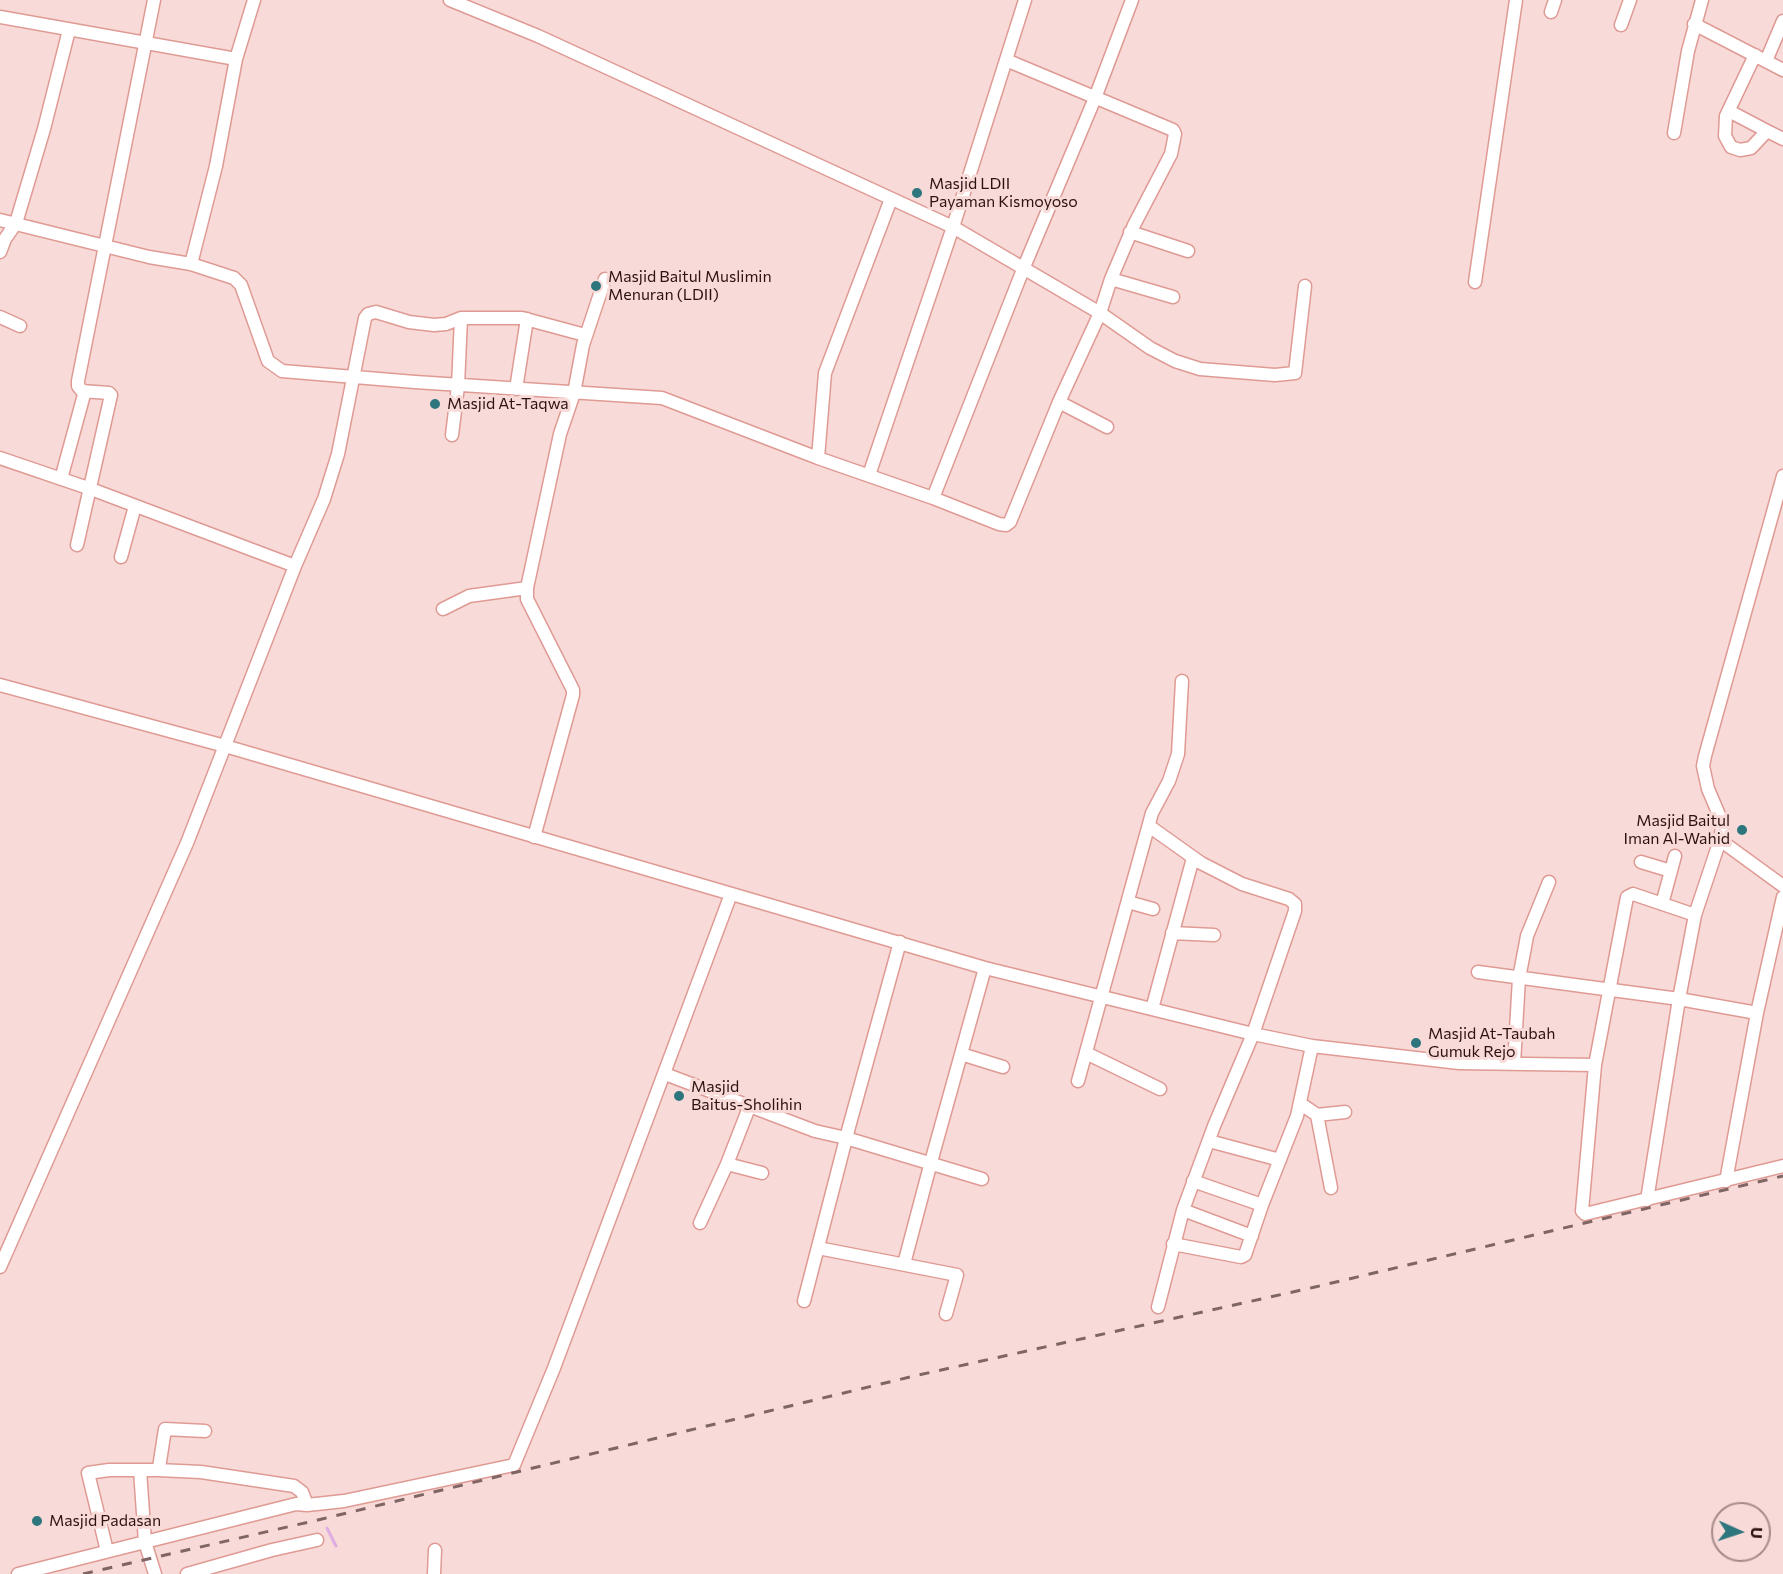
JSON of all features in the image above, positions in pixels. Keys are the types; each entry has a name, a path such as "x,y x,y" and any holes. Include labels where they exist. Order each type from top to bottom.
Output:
{"street":[{"path":"77,544 111,395 85,391 79,388 78,381 154,0"},
{"path":"192,264 216,166 236,59 254,0"},
{"path":"450,0 538,36 953,227 1024,267 1100,313 1149,348 1175,361 1200,369 1290,375 1295,373 1305,286"},
{"path":"869,475 953,227 1025,0"},
{"path":"933,498 1024,267 1095,98 1132,0"},
{"path":"1475,282 1516,0"},
{"path":"1551,12 1555,0"},
{"path":"1621,25 1630,0"},
{"path":"1674,133 1680,87 1694,24 1702,0"},
{"path":"0,17 236,59"},
{"path":"1767,131 1748,150 1740,150 1731,147 1725,136 1724,126 1729,111 1783,21"},
{"path":"1694,24 1783,70"},
{"path":"0,252 5,239 16,223 44,129 69,30"},
{"path":"0,220 106,247 192,264 234,278 238,281 268,361 288,372 458,386 662,398 818,458 1006,525 1010,522 1059,402 1100,313 1130,232 1172,154 1175,134 1173,130 1006,60"},
{"path":"1729,111 1783,139"},
{"path":"818,458 825,373 891,199"},
{"path":"1130,232 1188,250"},
{"path":"534,837 573,690 527,599 527,588 555,454 574,393 585,335 605,279"},
{"path":"1111,279 1173,297"},
{"path":"0,1267 187,843 332,476 354,376 362,325 368,314 376,312 409,322 434,325 446,324 461,318 527,319 585,335"},
{"path":"0,317 20,326"},
{"path":"452,435 458,386 461,318"},
{"path":"516,389 527,319"},
{"path":"61,479 85,391"},
{"path":"1059,402 1107,427"},
{"path":"0,458 91,489 295,566"},
{"path":"1647,1200 1679,999 1694,921 1722,827 1704,776 1705,756 1783,476"},
{"path":"121,557 135,506"},
{"path":"443,609 470,596 527,588"},
{"path":"1078,1081 1152,813 1169,781 1178,754 1182,681"},
{"path":"0,685 225,746 985,968 1253,1034 1312,1046 1459,1063 1595,1065"},
{"path":"1149,826 1193,858 1242,884 1289,899 1294,904 1295,911 1253,1034 1183,1209 1158,1307"},
{"path":"1720,840 1783,886"},
{"path":"1662,904 1675,856"},
{"path":"1152,1009 1193,858"},
{"path":"1641,862 1671,871"},
{"path":"1514,1064 1519,978 1526,941 1549,882"},
{"path":"18,1574 263,1511 296,1504 344,1501 514,1465 550,1378 731,894"},
{"path":"1694,921 1662,904 1630,895 1627,897 1595,1065 1582,1211 1586,1215 1783,1166"},
{"path":"1128,902 1153,909"},
{"path":"1725,1181 1757,1013 1782,902"},
{"path":"1173,933 1214,935"},
{"path":"804,1301 900,942"},
{"path":"1770,957 1783,962"},
{"path":"904,1264 985,968"},
{"path":"1478,972 1679,999 1757,1013"},
{"path":"1173,1245 1245,1256 1301,1104 1312,1046"},
{"path":"1086,1053 1160,1089"},
{"path":"961,1054 1003,1067"},
{"path":"665,1074 815,1131 931,1162 982,1179"},
{"path":"1301,1104 1317,1115 1345,1112"},
{"path":"700,1223 727,1164 750,1105"},
{"path":"1317,1115 1331,1188"},
{"path":"1209,1141 1280,1160"},
{"path":"727,1164 762,1173"},
{"path":"1193,1181 1262,1205"},
{"path":"1183,1209 1252,1236"},
{"path":"818,1248 957,1275 946,1314"},
{"path":"158,1470 165,1429 205,1431"},
{"path":"107,1551 88,1473 109,1470 201,1472 294,1486 302,1492 307,1505"},
{"path":"140,1470 145,1542 155,1574"},
{"path":"187,1574 317,1540"},
{"path":"435,1550 435,1574"}],"waterway":[{"path":"327,1528 336,1546"}],"railway":[{"path":"83,1574 322,1519 914,1376 1315,1287 1783,1176"}],"place":[{"name":"Masjid LDII Payaman Kismoyoso","path":"917,193"},
{"name":"Masjid Baitul Muslimin Menuran (LDII)","path":"596,286"},
{"name":"Masjid At-Taqwa","path":"435,404"},
{"name":"Masjid Baitul Iman Al-Wahid","path":"1742,830"},
{"name":"Masjid At-Taubah Gumuk Rejo","path":"1416,1043"},
{"name":"Masjid Baitus-Sholihin","path":"679,1096"},
{"name":"Masjid Padasan","path":"37,1521"}]}
